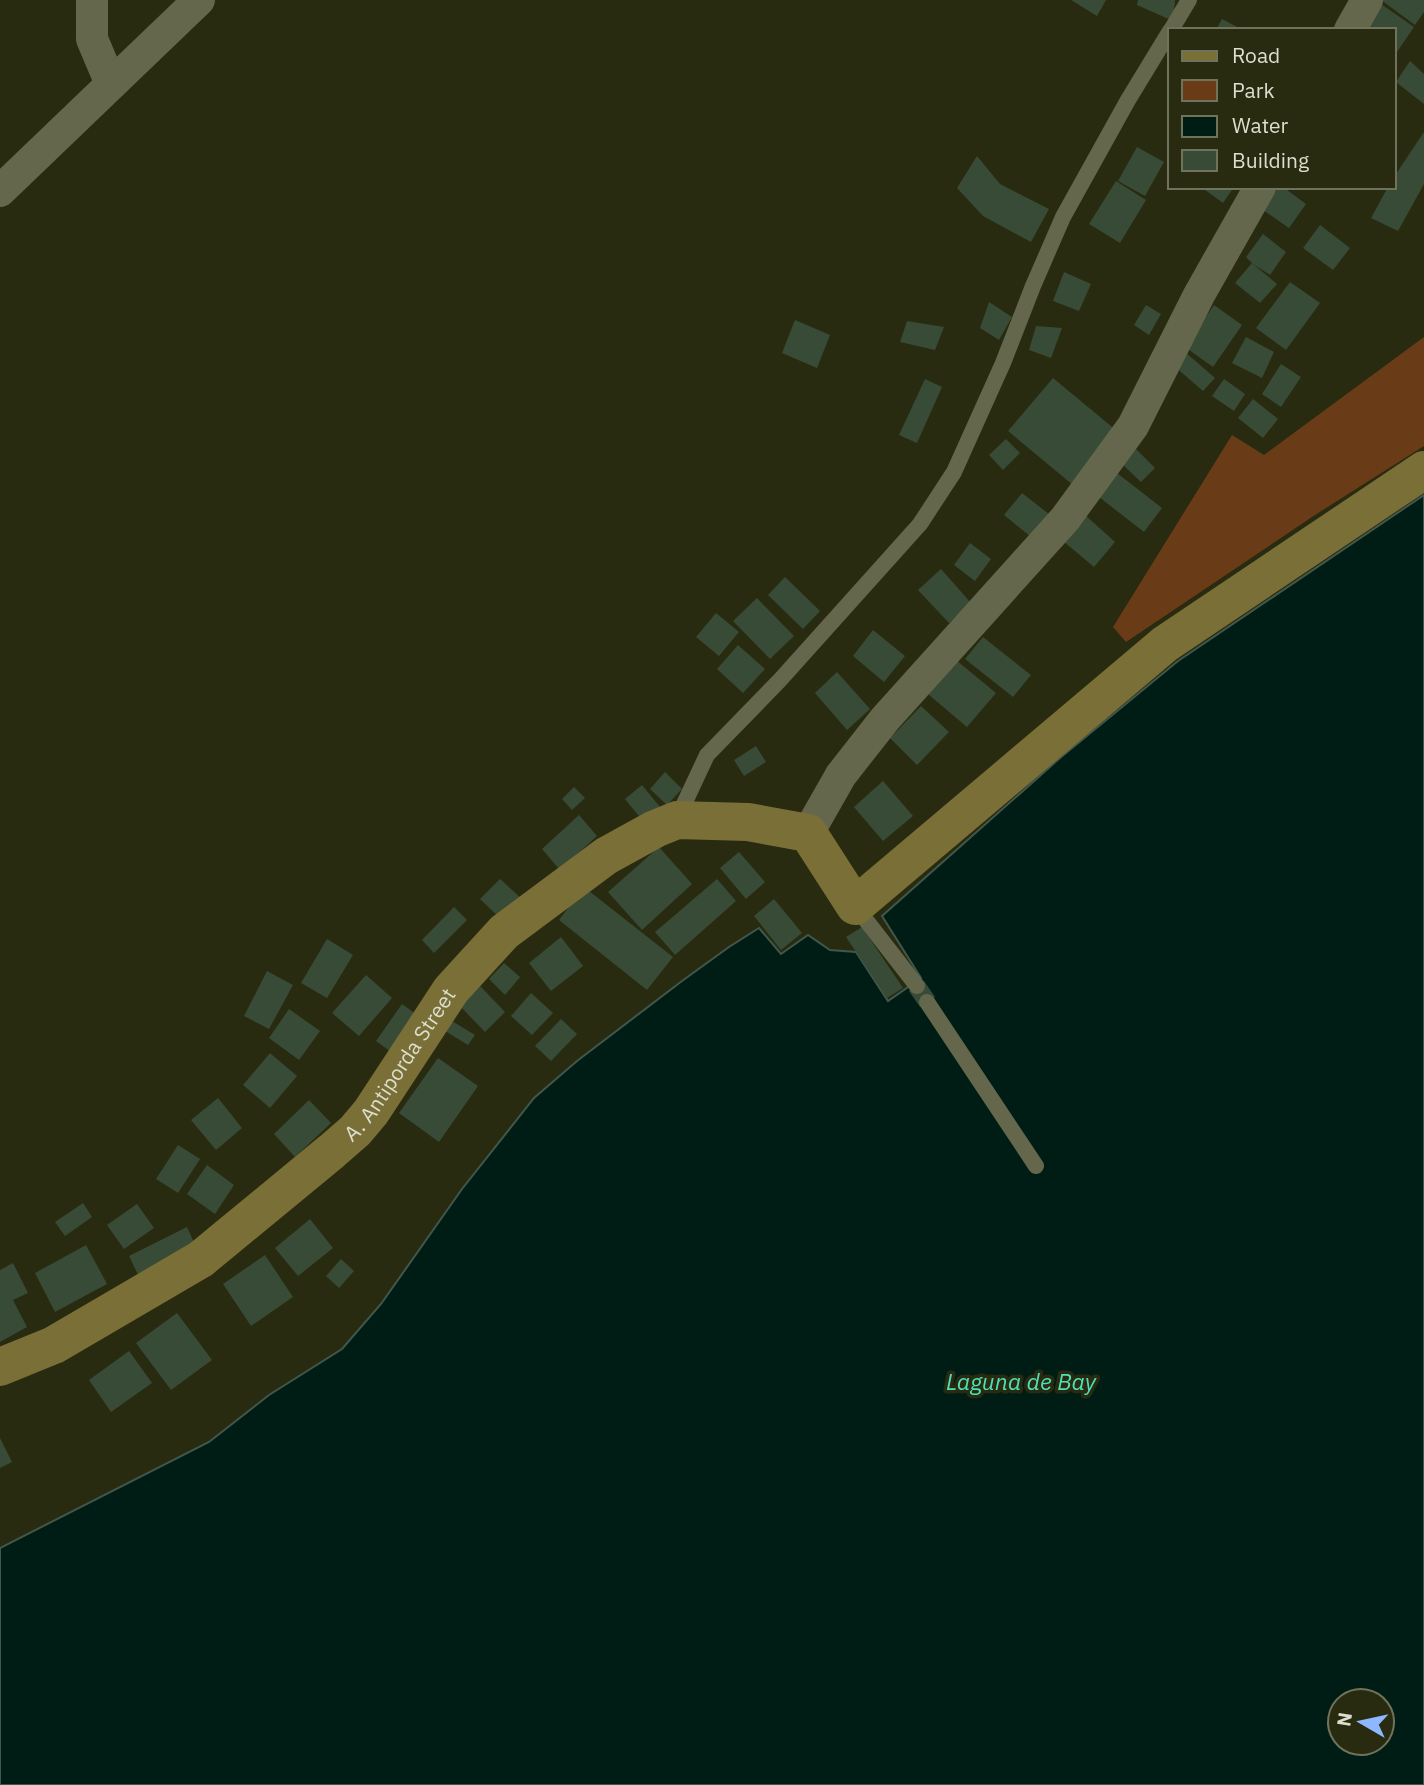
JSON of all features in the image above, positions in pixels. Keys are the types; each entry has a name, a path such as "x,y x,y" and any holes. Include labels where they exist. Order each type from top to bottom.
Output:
{"street":[{"path":"92,0 92,39 111,84"},
{"path":"0,191 199,0"},
{"path":"1351,28 1367,0"},
{"path":"1259,189 1199,295 1133,426 1065,519 886,719 841,775 808,832 855,906 1165,644 1424,470"},
{"name":"A. Antiporda Street","path":"0,1367 54,1345 201,1259 355,1131 371,1112 451,990 504,932 606,856 677,820 748,822 808,832"}],"lane":[{"path":"1172,28 1189,0"},
{"path":"677,820 707,755 780,680 920,524 954,472 1003,363 1063,217 1128,100 1168,35"},
{"path":"855,906 917,986"},
{"path":"927,1002 1036,1166"}],"green space":[{"path":"1424,337 1424,446 1315,515 1126,642 1113,627 1232,435 1264,455"}],"water":[{"name":"Laguna de Bay","path":"1424,495 1424,1785 0,1785 0,1548 209,1442 269,1395 342,1349 381,1304 462,1189 534,1098 577,1061 682,981 759,928 781,954 808,935 830,950 856,952 888,1001 921,978 882,916 1060,758 1178,661"}],"building":[{"path":"1071,0 1106,0 1097,16"},
{"path":"1138,0 1175,0 1173,21 1137,5"},
{"path":"1381,0 1424,0 1424,12 1415,25"},
{"path":"1381,4 1414,27 1397,52 1396,28 1364,28"},
{"path":"1222,19 1239,28 1217,28"},
{"path":"1410,61 1424,74 1424,104 1396,82"},
{"path":"1424,132 1424,184 1398,231 1371,218 1387,189 1396,189 1396,174"},
{"path":"1137,147 1164,162 1145,196 1118,181"},
{"path":"977,156 1000,184 1049,209 1031,242 983,216 957,188"},
{"path":"1116,181 1146,200 1120,243 1089,224"},
{"path":"1204,189 1233,189 1223,203"},
{"path":"1277,189 1286,189 1306,204 1289,228 1263,210"},
{"path":"1320,225 1350,248 1333,270 1303,248"},
{"path":"1263,234 1286,252 1270,275 1253,264 1277,284 1260,303 1235,283 1252,263 1246,257"},
{"path":"1064,272 1091,284 1079,311 1053,301"},
{"path":"1290,282 1320,303 1286,350 1256,328"},
{"path":"989,302 1012,317 999,340 980,328"},
{"path":"1146,305 1161,314 1149,335 1134,325"},
{"path":"1214,305 1242,325 1213,367 1185,347"},
{"path":"795,320 830,335 817,368 782,353"},
{"path":"907,321 944,327 935,350 900,342"},
{"path":"1036,326 1062,328 1051,358 1029,350"},
{"path":"1246,337 1274,352 1262,378 1232,363"},
{"path":"1185,352 1215,378 1203,391 1173,365"},
{"path":"1281,364 1301,377 1281,407 1262,394"},
{"path":"1053,378 1123,436 1079,490 1008,431"},
{"path":"925,379 942,387 917,443 899,435"},
{"path":"1224,379 1245,394 1234,411 1212,396"},
{"path":"1253,399 1278,419 1263,438 1238,418"},
{"path":"1006,439 1020,453 1003,470 989,455"},
{"path":"1136,449 1155,468 1141,482 1122,464"},
{"path":"1117,473 1162,508 1144,532 1099,497"},
{"path":"1022,493 1049,514 1031,537 1004,515"},
{"path":"1085,515 1115,542 1094,567 1063,541"},
{"path":"970,543 991,559 975,581 954,565"},
{"path":"941,569 971,603 949,623 918,590"},
{"path":"785,577 820,611 803,629 768,595"},
{"path":"757,598 794,636 770,659 733,621"},
{"path":"716,613 739,632 719,656 696,637"},
{"path":"873,630 905,656 884,682 853,656"},
{"path":"983,637 1031,675 1013,697 965,659"},
{"path":"738,645 765,669 743,693 717,669"},
{"path":"956,660 996,693 967,727 928,694"},
{"path":"837,672 870,709 847,730 815,693"},
{"path":"921,706 949,732 917,765 890,738"},
{"path":"756,746 766,762 744,776 734,760"},
{"path":"665,772 682,789 667,805 650,789"},
{"path":"883,781 913,816 883,841 854,807"},
{"path":"642,785 665,813 648,827 625,799"},
{"path":"574,787 585,798 572,810 562,799"},
{"path":"579,815 597,836 560,870 542,849"},
{"path":"659,847 692,884 642,930 608,892"},
{"path":"739,852 765,882 746,899 720,868"},
{"path":"500,879 522,899 503,921 480,899"},
{"path":"717,879 736,901 675,955 655,932"},
{"path":"584,887 673,957 647,990 559,920"},
{"path":"774,899 802,933 781,950 754,916"},
{"path":"454,907 467,920 434,953 422,940"},
{"path":"862,927 903,988 887,998 846,937"},
{"path":"561,937 583,966 551,991 529,963"},
{"path":"327,939 353,955 327,998 301,983"},
{"path":"504,963 520,977 505,995 489,979"},
{"path":"267,971 293,985 269,1029 244,1016"},
{"path":"366,975 392,998 359,1036 332,1013"},
{"path":"924,981 935,997 920,1007 909,991"},
{"path":"480,986 505,1012 485,1032 460,1006"},
{"path":"531,993 553,1013 532,1035 511,1016"},
{"path":"402,1004 420,1017 394,1054 376,1041"},
{"path":"289,1009 320,1031 299,1060 269,1038"},
{"path":"561,1019 577,1034 551,1061 535,1046"},
{"path":"452,1021 475,1035 468,1045 445,1031"},
{"path":"270,1053 297,1076 270,1108 243,1085"},
{"path":"438,1058 478,1086 439,1142 399,1113"},
{"path":"218,1098 242,1128 216,1150 191,1120"},
{"path":"309,1100 331,1123 295,1157 274,1134"},
{"path":"178,1145 200,1159 178,1193 156,1179"},
{"path":"207,1165 234,1185 215,1214 187,1194"},
{"path":"83,1203 92,1217 65,1236 55,1222"},
{"path":"137,1204 154,1228 124,1249 107,1225"},
{"path":"310,1219 333,1248 298,1276 275,1248"},
{"path":"187,1227 202,1260 145,1289 129,1256"},
{"path":"86,1245 107,1284 55,1312 35,1273"},
{"path":"265,1255 293,1297 251,1326 223,1284"},
{"path":"341,1259 354,1271 339,1288 326,1276"},
{"path":"13,1263 28,1293 13,1300 27,1327 0,1342 0,1270"},
{"path":"177,1313 212,1360 171,1390 136,1343"},
{"path":"129,1351 152,1383 111,1412 89,1380"},
{"path":"0,1438 12,1462 0,1468"}]}
